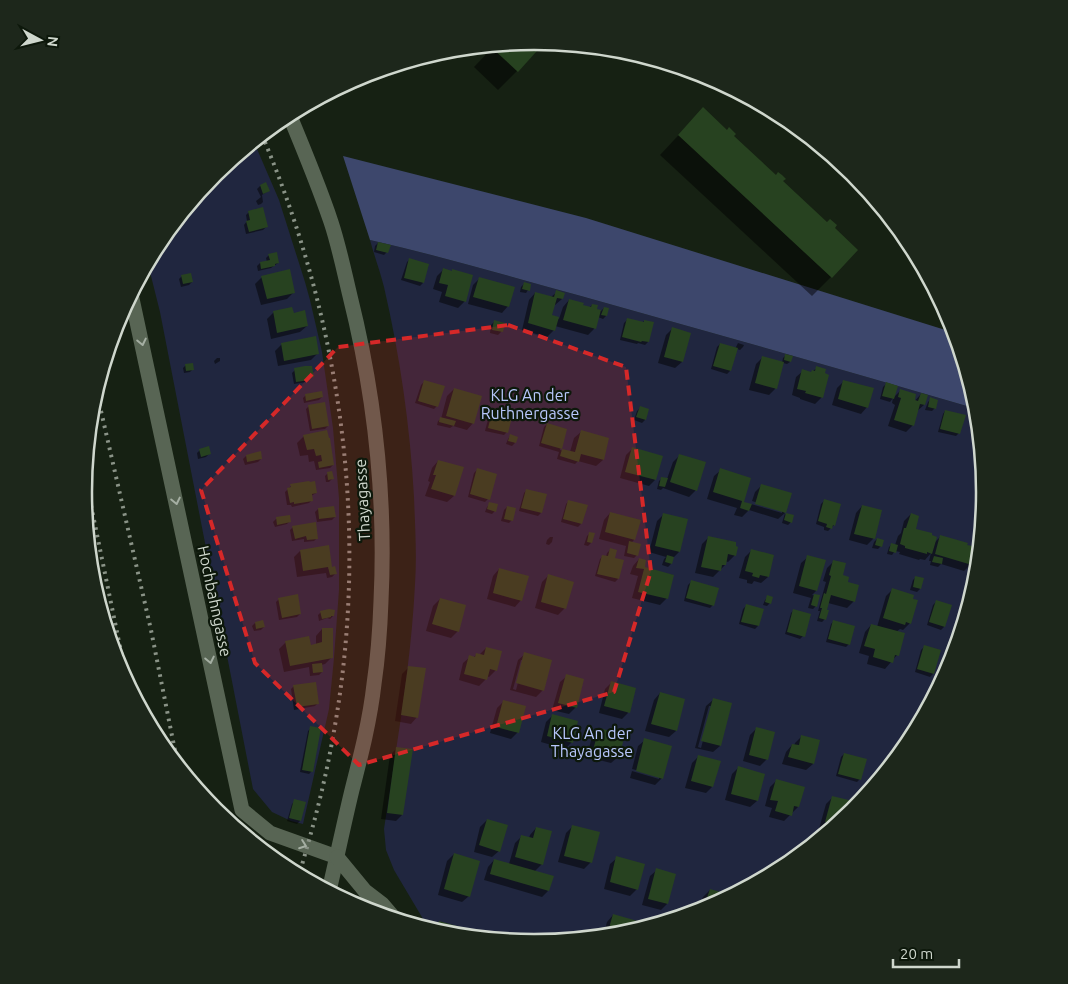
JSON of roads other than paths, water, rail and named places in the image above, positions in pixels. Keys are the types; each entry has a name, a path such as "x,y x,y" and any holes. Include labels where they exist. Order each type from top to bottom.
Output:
{"street":[{"name":"Thayagasse","path":"292,122 331,224 344,269 358,327 370,394 380,472 382,579 375,683 362,752 331,884"},
{"name":"Hochbahngasse","path":"134,306 242,810 270,834 337,857"},
{"path":"337,857 365,891 386,908"}],"railway":[{"path":"264,141 290,208 313,282 330,357 342,433 348,510 349,587 344,665 325,776 301,868"},
{"path":"100,406 151,630 175,750"},
{"path":"93,514 120,646"}],"park label":[{"name":"KLG An der Ruthnergasse","path":"530,404"},
{"name":"KLG An der Thayagasse","path":"592,742"}]}
